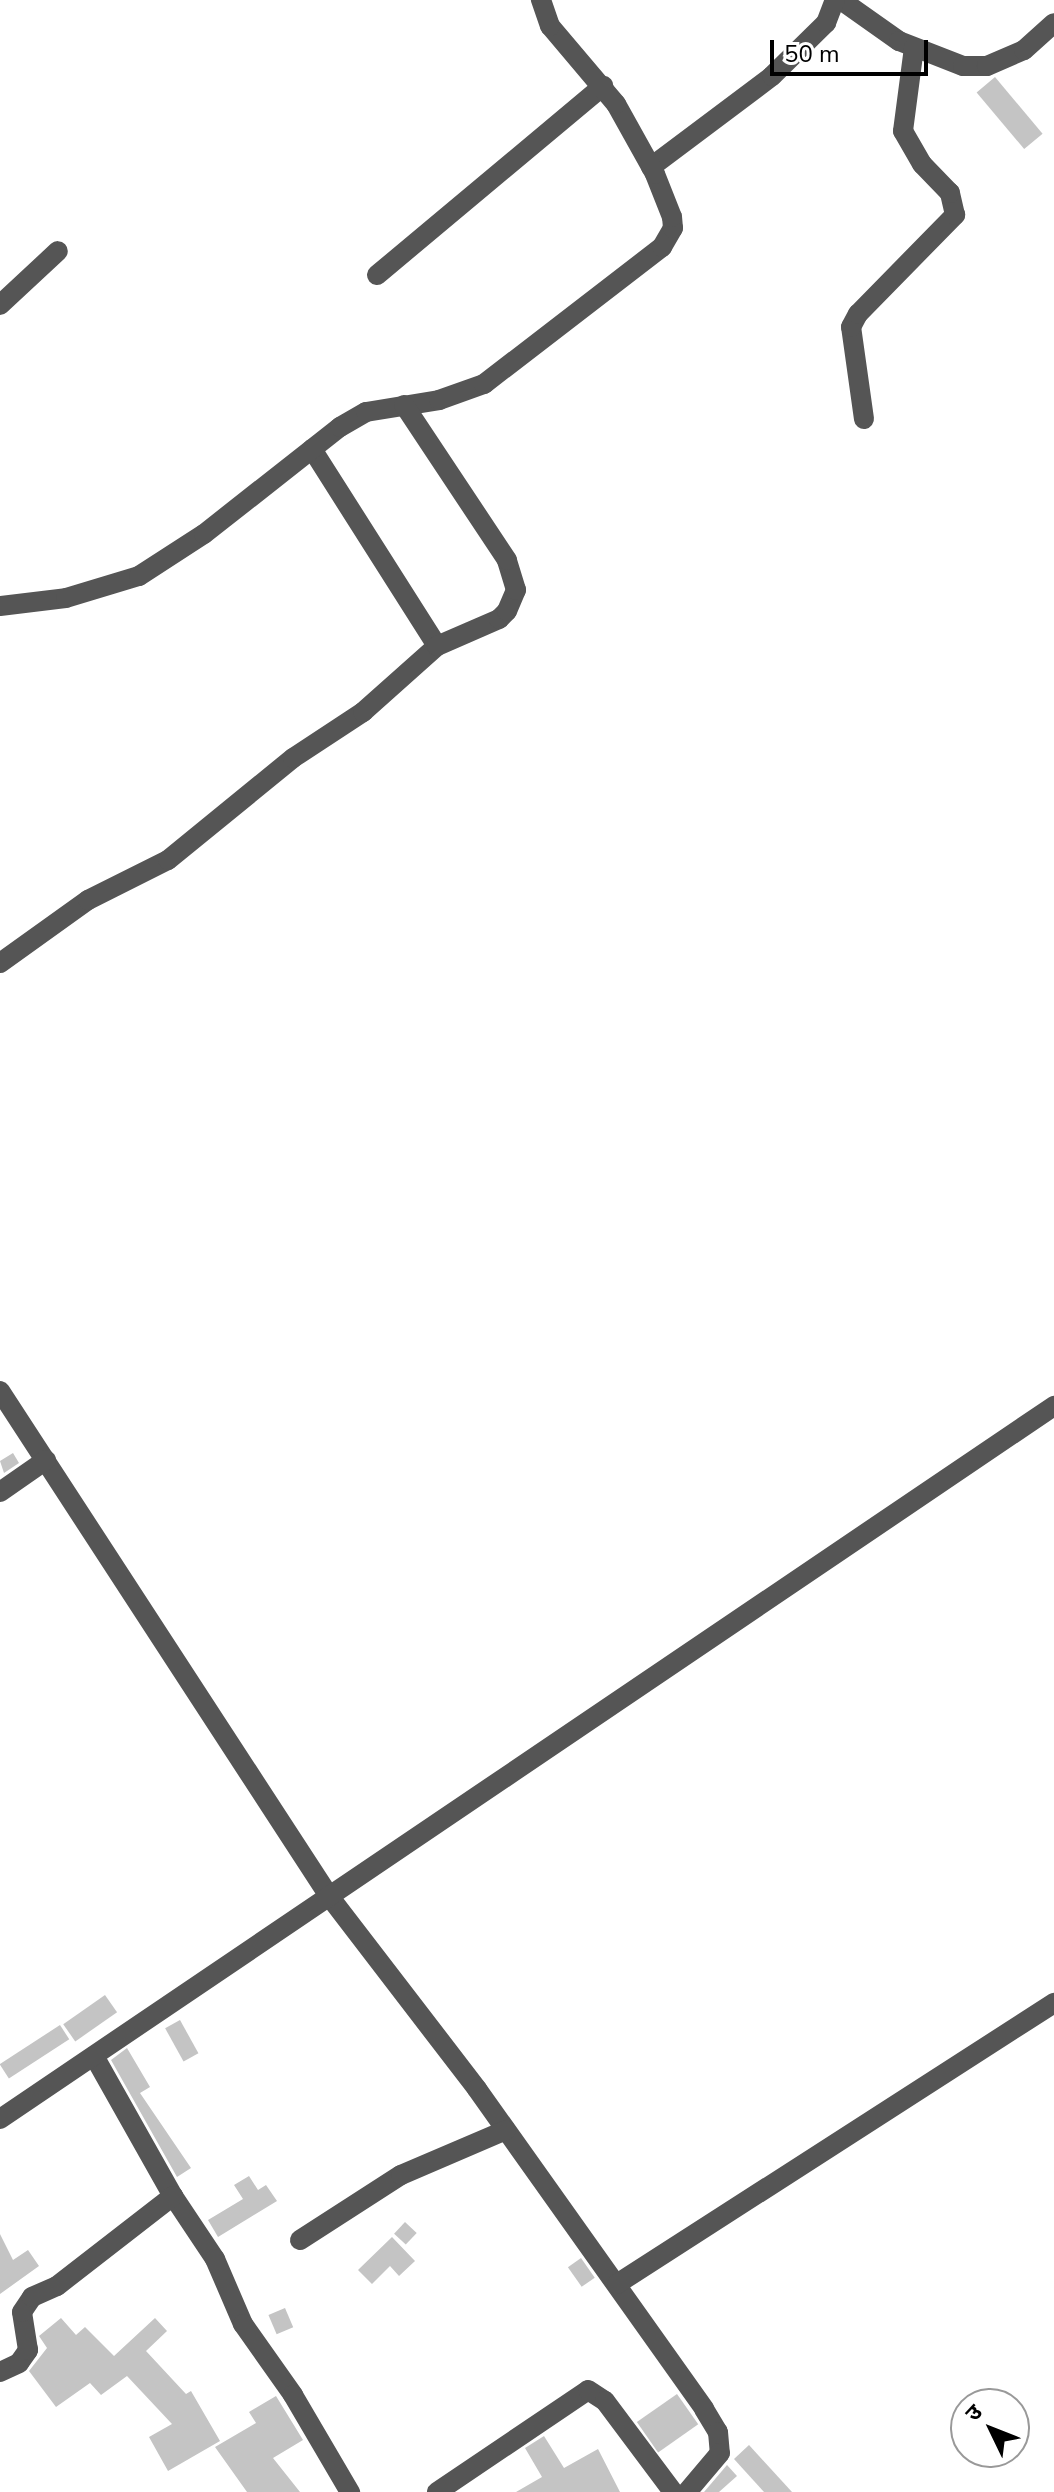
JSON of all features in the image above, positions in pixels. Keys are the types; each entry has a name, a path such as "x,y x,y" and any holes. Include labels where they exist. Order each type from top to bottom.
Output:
{"street":[{"path":"0,606 66,598 139,576 204,534 312,449 366,412 464,394 484,384 662,247 673,228 672,217 651,167 603,86 550,26 541,0"},
{"path":"651,167 772,76 826,23 838,0 914,48 963,66 987,66 1024,50 1054,23"},
{"path":"864,419 851,327 858,314 955,215 950,193 922,164 903,131 914,48"},
{"path":"377,275 603,86"},
{"path":"0,305 58,251"},
{"path":"0,963 88,900 168,860 204,834 293,758 363,712 437,646 499,619 513,602 514,575 404,405"},
{"path":"312,449 437,646"},
{"path":"0,1391 329,1896 506,2130 718,2432 720,2453 687,2492"},
{"path":"0,2119 163,2014 329,1896 1054,1406"},
{"path":"0,1492 46,1460"},
{"path":"617,2284 1054,2003"},
{"path":"94,2056 173,2196 215,2259 243,2324 350,2492"},
{"path":"300,2240 401,2175 506,2130"},
{"path":"0,2372 19,2363 28,2350 22,2312 32,2297 57,2286 173,2196"},
{"path":"437,2492 588,2390 605,2401 673,2492"}],"building":[{"path":"995,77 1043,134 1024,149 977,92"},
{"path":"13,1453 19,1463 4,1473 0,1461"},
{"path":"105,1995 117,2012 75,2041 63,2024"},
{"path":"180,2020 198,2053 184,2061 165,2028"},
{"path":"60,2025 69,2039 9,2078 0,2064"},
{"path":"127,2048 150,2087 140,2093 191,2168 177,2177 111,2060"},
{"path":"249,2176 258,2190 266,2185 277,2201 218,2237 208,2220 243,2199 234,2185"},
{"path":"405,2222 417,2233 406,2245 394,2234"},
{"path":"0,2234 13,2260 28,2250 39,2266 0,2294"},
{"path":"392,2237 415,2261 399,2276 390,2266 372,2284 358,2270"},
{"path":"581,2258 595,2278 582,2287 568,2267"},
{"path":"285,2308 293,2327 277,2334 268,2315"},
{"path":"61,2318 76,2335 85,2327 114,2356 155,2318 167,2331 146,2351 186,2394 191,2391 220,2441 168,2471 149,2437 172,2424 127,2376 101,2395 90,2383 56,2407 29,2371 47,2348 39,2336"},
{"path":"677,2394 698,2424 658,2452 637,2422"},
{"path":"276,2396 303,2440 273,2458 300,2492 247,2492 215,2447 256,2423 249,2412"},
{"path":"544,2436 564,2468 598,2449 620,2492 516,2492 542,2477 525,2448"},
{"path":"749,2445 792,2492 764,2492 734,2459"},
{"path":"727,2465 737,2476 719,2492 704,2492"}]}
